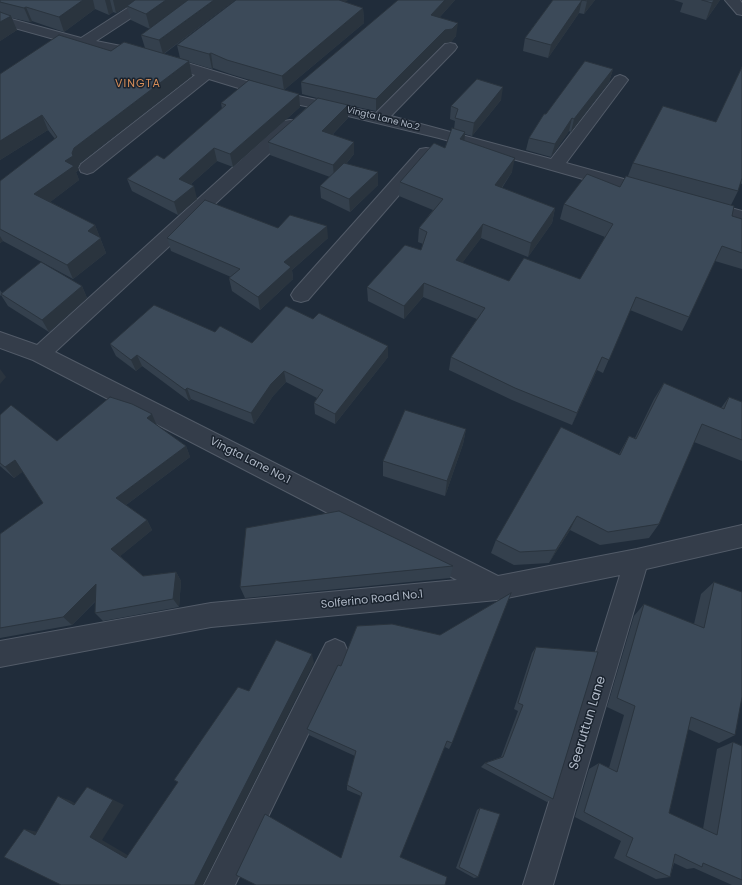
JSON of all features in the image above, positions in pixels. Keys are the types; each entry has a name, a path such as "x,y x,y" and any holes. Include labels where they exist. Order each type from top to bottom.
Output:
{"street":[{"path":"83,42 149,0"},
{"path":"732,0 742,11"},
{"name":"Vingta Lane No.2","path":"0,20 83,42 137,47 173,57 207,73 292,93 315,103 442,134 666,196"},
{"path":"380,118 450,47"},
{"path":"87,168 207,73"},
{"path":"555,166 620,80"},
{"path":"40,354 315,103"},
{"path":"300,294 442,134"},
{"path":"689,202 742,217"},
{"name":"Vingta Lane No.1","path":"0,340 40,354 497,588"},
{"name":"Solferino Road No.1","path":"0,654 211,615 497,588 637,560 742,536"},
{"name":"Seeruttun Lane","path":"538,885 637,560"},
{"path":"219,885 334,652"}],"building":[{"path":"0,0 83,0 59,17 26,7 24,8 0,2"},
{"path":"135,0 166,0 146,14 127,6"},
{"path":"188,0 214,0 159,40 141,35"},
{"path":"236,0 339,0 363,8 282,76 227,60 211,53 209,54 177,45"},
{"path":"398,0 445,0 431,15 458,23 452,29 445,30 376,99 301,82"},
{"path":"553,0 582,0 551,45 525,38"},
{"path":"702,0 714,0 712,3"},
{"path":"0,12 11,16 0,22"},
{"path":"59,35 111,51 124,42 189,61 74,148 72,153 73,156 65,161 74,166 34,194 95,225 88,231 101,238 67,265 0,229 0,181 57,137 42,115 0,141 0,74"},
{"path":"585,61 613,69 574,119 572,118 555,144 529,138 544,114 546,114"},
{"path":"742,67 742,178 738,191 633,163 663,106 716,122"},
{"path":"477,79 503,87 474,123 455,118 458,109 451,106"},
{"path":"249,80 299,94 230,154 214,148 179,179 194,186 174,202 127,179 157,155 164,159 226,105 221,103"},
{"path":"318,98 348,105 322,131 354,142 333,165 268,142"},
{"path":"452,128 465,132 460,139 515,158 495,185 555,208 531,243 483,224 456,260 509,281 524,258 580,279 613,224 564,204 587,174 620,187 626,176 734,206 732,216 742,219 742,253 722,246 689,317 636,297 609,360 602,357 577,413 515,388 451,357 485,308 424,283 404,306 367,287 405,245 421,250 427,232 419,228 443,199 400,182 434,143 445,148"},
{"path":"344,163 378,172 349,199 320,186"},
{"path":"205,200 278,228 290,215 327,226 284,262 291,267 258,297 229,278 240,269 167,238"},
{"path":"41,262 82,286 42,320 1,294"},
{"path":"154,305 215,332 220,326 252,343 286,306 313,319 319,313 388,346 335,414 314,403 323,390 284,371 271,384 251,413 187,388 185,390 137,355 131,360 110,344"},
{"path":"664,383 724,409 729,397 742,402 742,440 702,424 659,524 608,532 577,516 556,550 520,552 496,540 561,427 620,455 629,436 636,439"},
{"path":"110,397 132,404 152,414 147,418 186,446 116,498 147,520 111,549 143,576 176,572 173,599 95,613 96,584 63,617 0,628 0,534 43,503 15,460 5,467 0,463 0,415 11,405 57,441"},
{"path":"405,410 466,429 447,481 383,461"},
{"path":"339,511 453,566 240,587 246,528"},
{"path":"714,582 742,592 742,697 735,735 691,717 669,813 717,835 733,742 742,746 742,880 703,863 702,867 675,854 670,877 626,856 633,838 584,812 599,763 617,772 635,706 617,698 644,604 704,628"},
{"path":"511,593 452,743 447,741 400,857 447,877 445,885 256,885 236,875 265,814 341,858 362,793 347,785 356,751 307,729 338,665 341,666 357,626 392,624 440,635"},
{"path":"276,640 312,654 195,885 61,885 4,857 24,829 35,835 58,796 74,805 87,787 113,800 90,837 126,858 178,782 174,780 238,687 249,691"},
{"path":"536,647 598,652 553,799 485,763 503,757 523,705 518,703"},
{"path":"480,808 500,814 478,877 459,867"}],"district":[{"name":"VINGTA","path":"138,84"}]}
